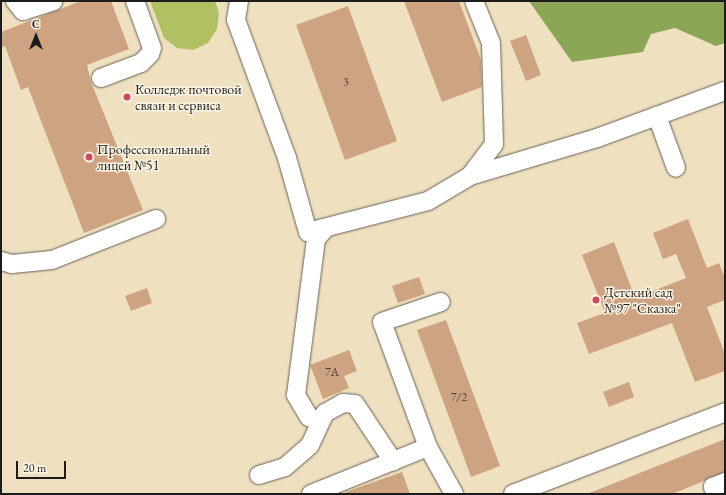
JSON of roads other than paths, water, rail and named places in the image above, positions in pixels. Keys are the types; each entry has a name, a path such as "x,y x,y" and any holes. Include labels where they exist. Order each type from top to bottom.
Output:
{"lane":[{"path":"15,1 23,11 53,1"},
{"path":"101,78 141,63 150,54 152,48 135,1"},
{"path":"239,1 236,20 287,158 308,232 428,201 470,176 597,138 725,91"},
{"path":"470,176 494,144 491,43 474,1"},
{"path":"657,116 676,168"},
{"path":"1,261 12,264 52,260 156,219"},
{"path":"320,422 308,417 296,396 316,239 326,228"},
{"path":"441,302 382,322 428,447 454,494"},
{"path":"259,475 285,467 310,445 325,413 343,403 355,404 393,461"},
{"path":"513,494 725,412"},
{"path":"311,494 428,447"},
{"path":"716,494 713,487 725,482"}],"place":[{"name":"Колледж почтовой связи и сервиса","path":"127,97"},
{"name":"Профессиональный лицей №51","path":"89,157"},
{"name":"Детский сад №97 \"Сказка\"","path":"596,300"}]}
